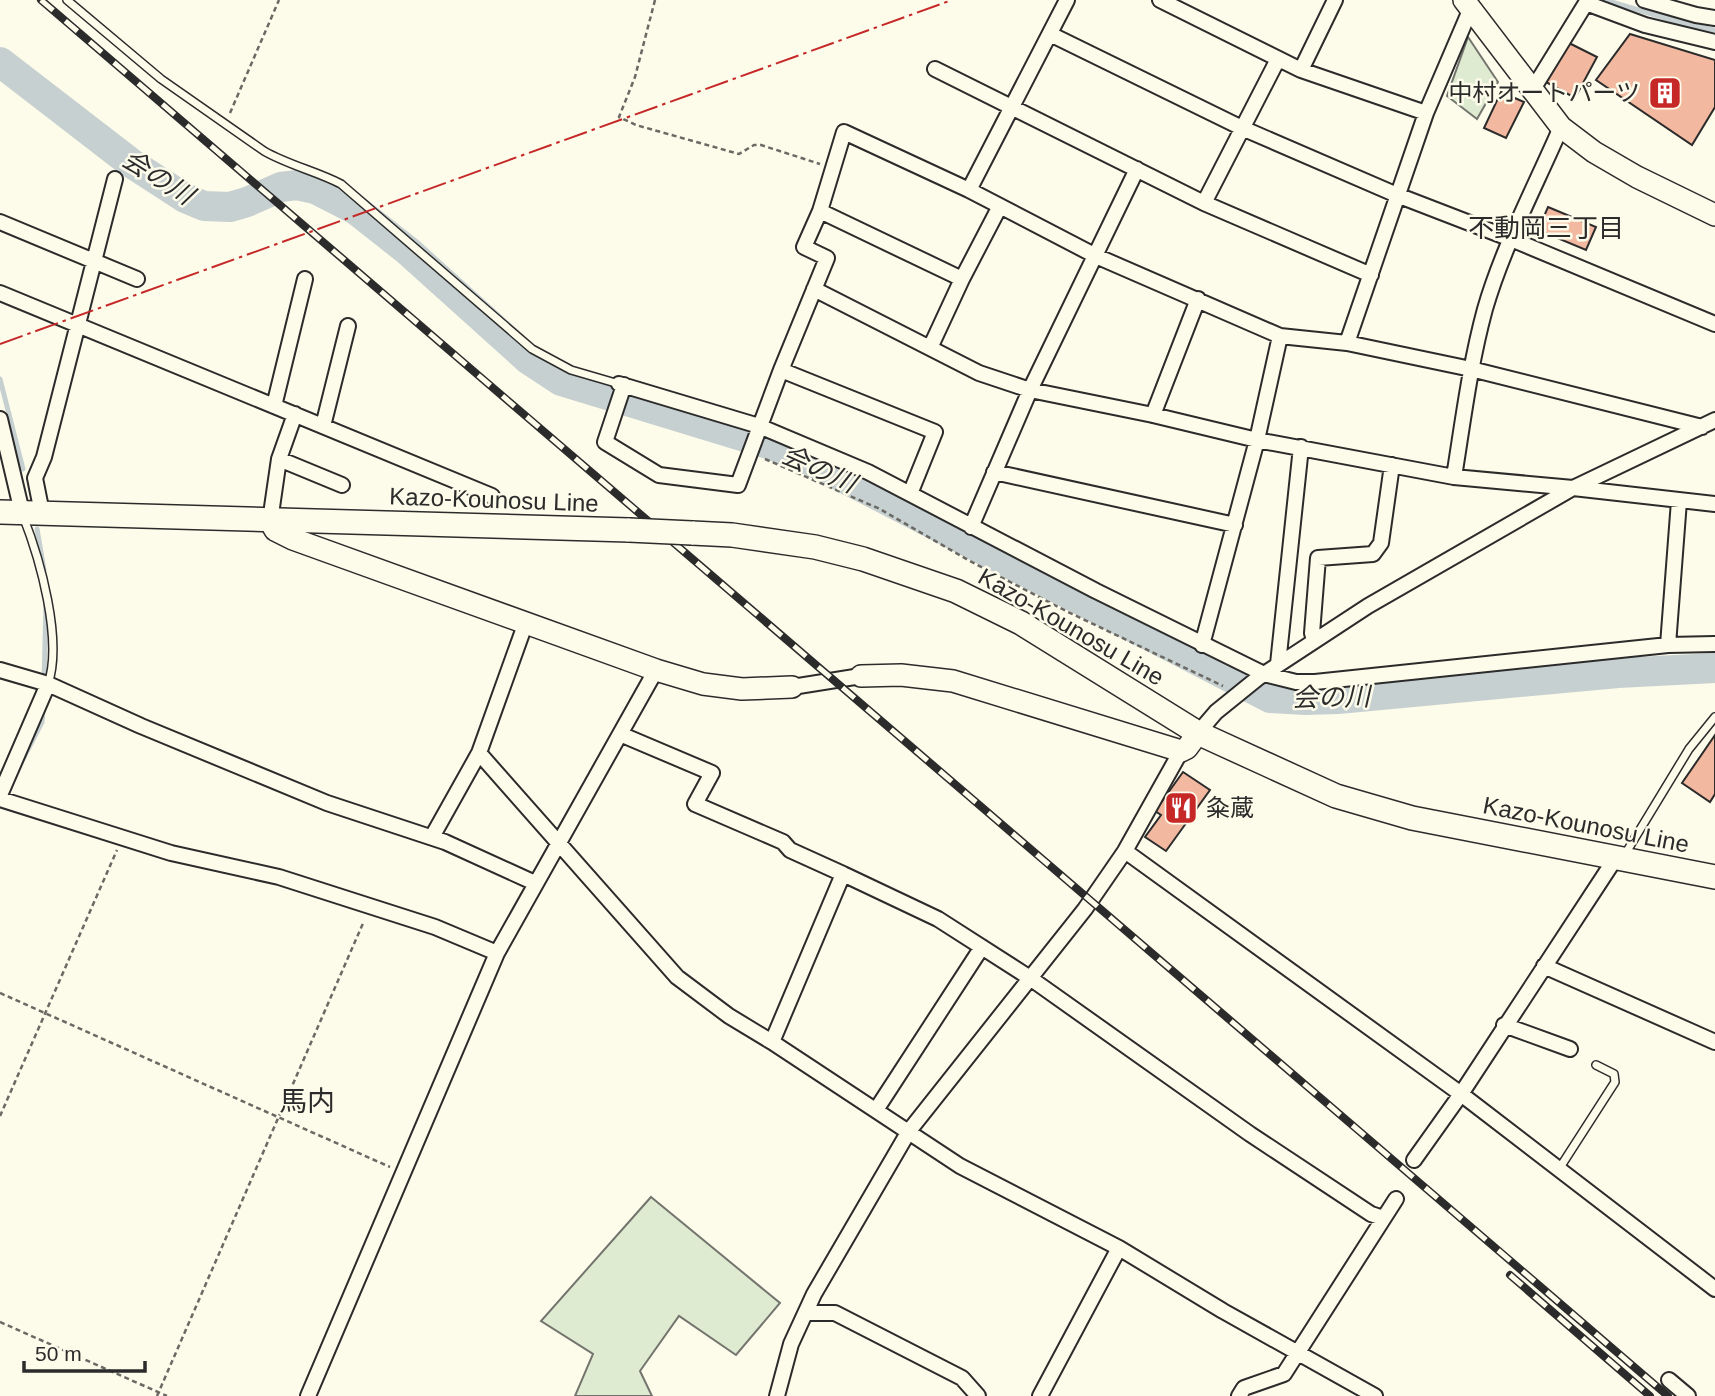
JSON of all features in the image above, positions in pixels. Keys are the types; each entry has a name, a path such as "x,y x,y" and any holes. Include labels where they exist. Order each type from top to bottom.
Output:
{"main road":[{"name":"Kazo-Kounosu Line","path":"21,512 629,530 732,536 815,547 874,562 956,591 1021,623 1198,733 1336,796 1412,818 1715,877"}],"street":[{"path":"969,190 1067,0"},
{"path":"1160,0 1301,70 1426,113"},
{"path":"1301,70 1335,0"},
{"path":"1644,0 1715,18"},
{"path":"1533,89 1586,3 1645,25 1715,42"},
{"path":"1467,4 1561,127 1594,152 1637,177 1715,215"},
{"path":"1347,343 1396,195 1467,4"},
{"path":"1050,34 1242,128 1396,195 1511,239 1715,324"},
{"path":"1204,203 1278,59"},
{"path":"935,69 1204,203 1371,275"},
{"path":"1454,477 1471,369 1486,307 1511,239 1561,127"},
{"path":"1709,424 1347,343 1280,336 1096,256 969,190 845,132 820,211 804,247 827,258 780,370 758,429 738,485 659,475 605,442 617,410 622,386 758,429 868,472 1261,676 1315,682 1668,645 1715,644"},
{"path":"971,527 1030,390 1137,169"},
{"path":"21,512 37,487 36,478 44,457 115,179"},
{"path":"930,348 1000,206"},
{"path":"820,211 962,279"},
{"path":"0,222 137,279"},
{"path":"274,406 305,279"},
{"path":"814,289 979,373 1030,390 1257,440 1454,477 1715,504"},
{"path":"0,293 492,496"},
{"path":"1153,415 1198,299"},
{"path":"323,426 348,326"},
{"path":"1202,645 1257,440 1280,336"},
{"path":"780,370 935,432 910,494"},
{"path":"295,414 279,458 270,521 275,530 293,539 656,670 723,688 792,687 861,676 901,675 954,681 1181,751"},
{"path":"0,419 5,464 16,488 21,512"},
{"path":"777,1396 791,1344 806,1313 909,1131 1085,909 1125,851 1181,751 1187,748 1216,712 1261,676 1314,640 1573,488 1709,424"},
{"path":"1278,664 1301,447"},
{"path":"279,458 342,485"},
{"path":"1314,640 1312,633 1318,558 1373,554 1381,543 1392,465"},
{"path":"994,472 1235,525"},
{"path":"1668,645 1679,501"},
{"path":"432,837 479,753 526,622"},
{"path":"0,670 48,684 141,726 327,803 432,837 535,883"},
{"path":"308,1396 497,953 656,670"},
{"path":"48,684 0,797 171,853 279,877 435,927 497,953"},
{"path":"620,734 712,774 695,804 783,842 790,850 938,919 1030,978 1250,1134 1371,1214 1382,1218"},
{"path":"479,753 677,977 729,1016 960,1166 1119,1248 1375,1396"},
{"path":"1125,851 1461,1094 1715,1289"},
{"path":"1414,1160 1461,1094 1615,859"},
{"path":"772,1042 843,874"},
{"path":"876,1110 982,947"},
{"path":"1545,966 1715,1042"},
{"path":"1504,1025 1570,1049"},
{"path":"1239,1396 1244,1388 1284,1374 1396,1199"},
{"path":"1040,1396 1119,1248"},
{"path":"806,1313 835,1312 962,1378 978,1396"},
{"path":"1669,1380 1688,1396"}],"lane":[{"path":"67,0 161,79 279,159 341,184 532,349 571,370 622,386"},
{"path":"16,488 37,487"},
{"path":"21,512 48,599 52,672 48,684"},
{"path":"1615,859 1627,851 1689,749 1715,717"},
{"path":"1559,1169 1615,1082 1614,1074 1597,1065"}],"path":[{"path":"226,123 279,0"},
{"path":"655,0 635,77 619,117 636,125 739,154 754,145 761,145 833,168"},
{"path":"750,452 880,509 968,560 1238,694"},
{"path":"0,1116 123,838"},
{"path":"158,1394 370,906"},
{"path":"0,993 403,1173"},
{"path":"0,1322 167,1396"}],"green space":[{"path":"1468,37 1498,82 1477,119 1447,96"},
{"path":"651,1197 780,1303 736,1355 679,1316 640,1371 652,1396 575,1396 593,1354 541,1321"}],"building":[{"name":"中村オートパーツ","path":"1630,34 1715,60 1715,107 1692,145 1596,80"},
{"path":"1567,42 1597,57 1575,98 1546,82"},
{"path":"1501,92 1524,102 1506,138 1484,128"},
{"path":"1548,207 1596,227 1586,250 1538,230"},
{"path":"1715,735 1715,794 1710,802 1682,783"},
{"path":"1183,772 1210,790 1166,851 1145,837 1161,815 1155,811"}],"waterway":[{"path":"1605,0 1715,30"},
{"name":"会の川","path":"0,62 131,163 185,198 204,206 230,207 281,187 297,185 315,189 356,210 408,251 529,360 561,381 771,445 809,460 1270,698 1338,699 1618,673 1715,668"},
{"path":"0,379 23,469"},
{"path":"37,529 44,570"},
{"path":"44,682 46,604"},
{"path":"19,767 42,722 43,709"}],"railway":[{"path":"41,0 1668,1396"},
{"path":"1510,1275 1650,1396"}],"power":[{"path":"0,344 952,0"}],"place":[{"name":"中村オートパーツ","path":"1665,93"},
{"name":"粂蔵","path":"1181,808"}],"district":[{"name":"不動岡三丁目","path":"1546,228"},
{"name":"馬内","path":"307,1101"}]}
